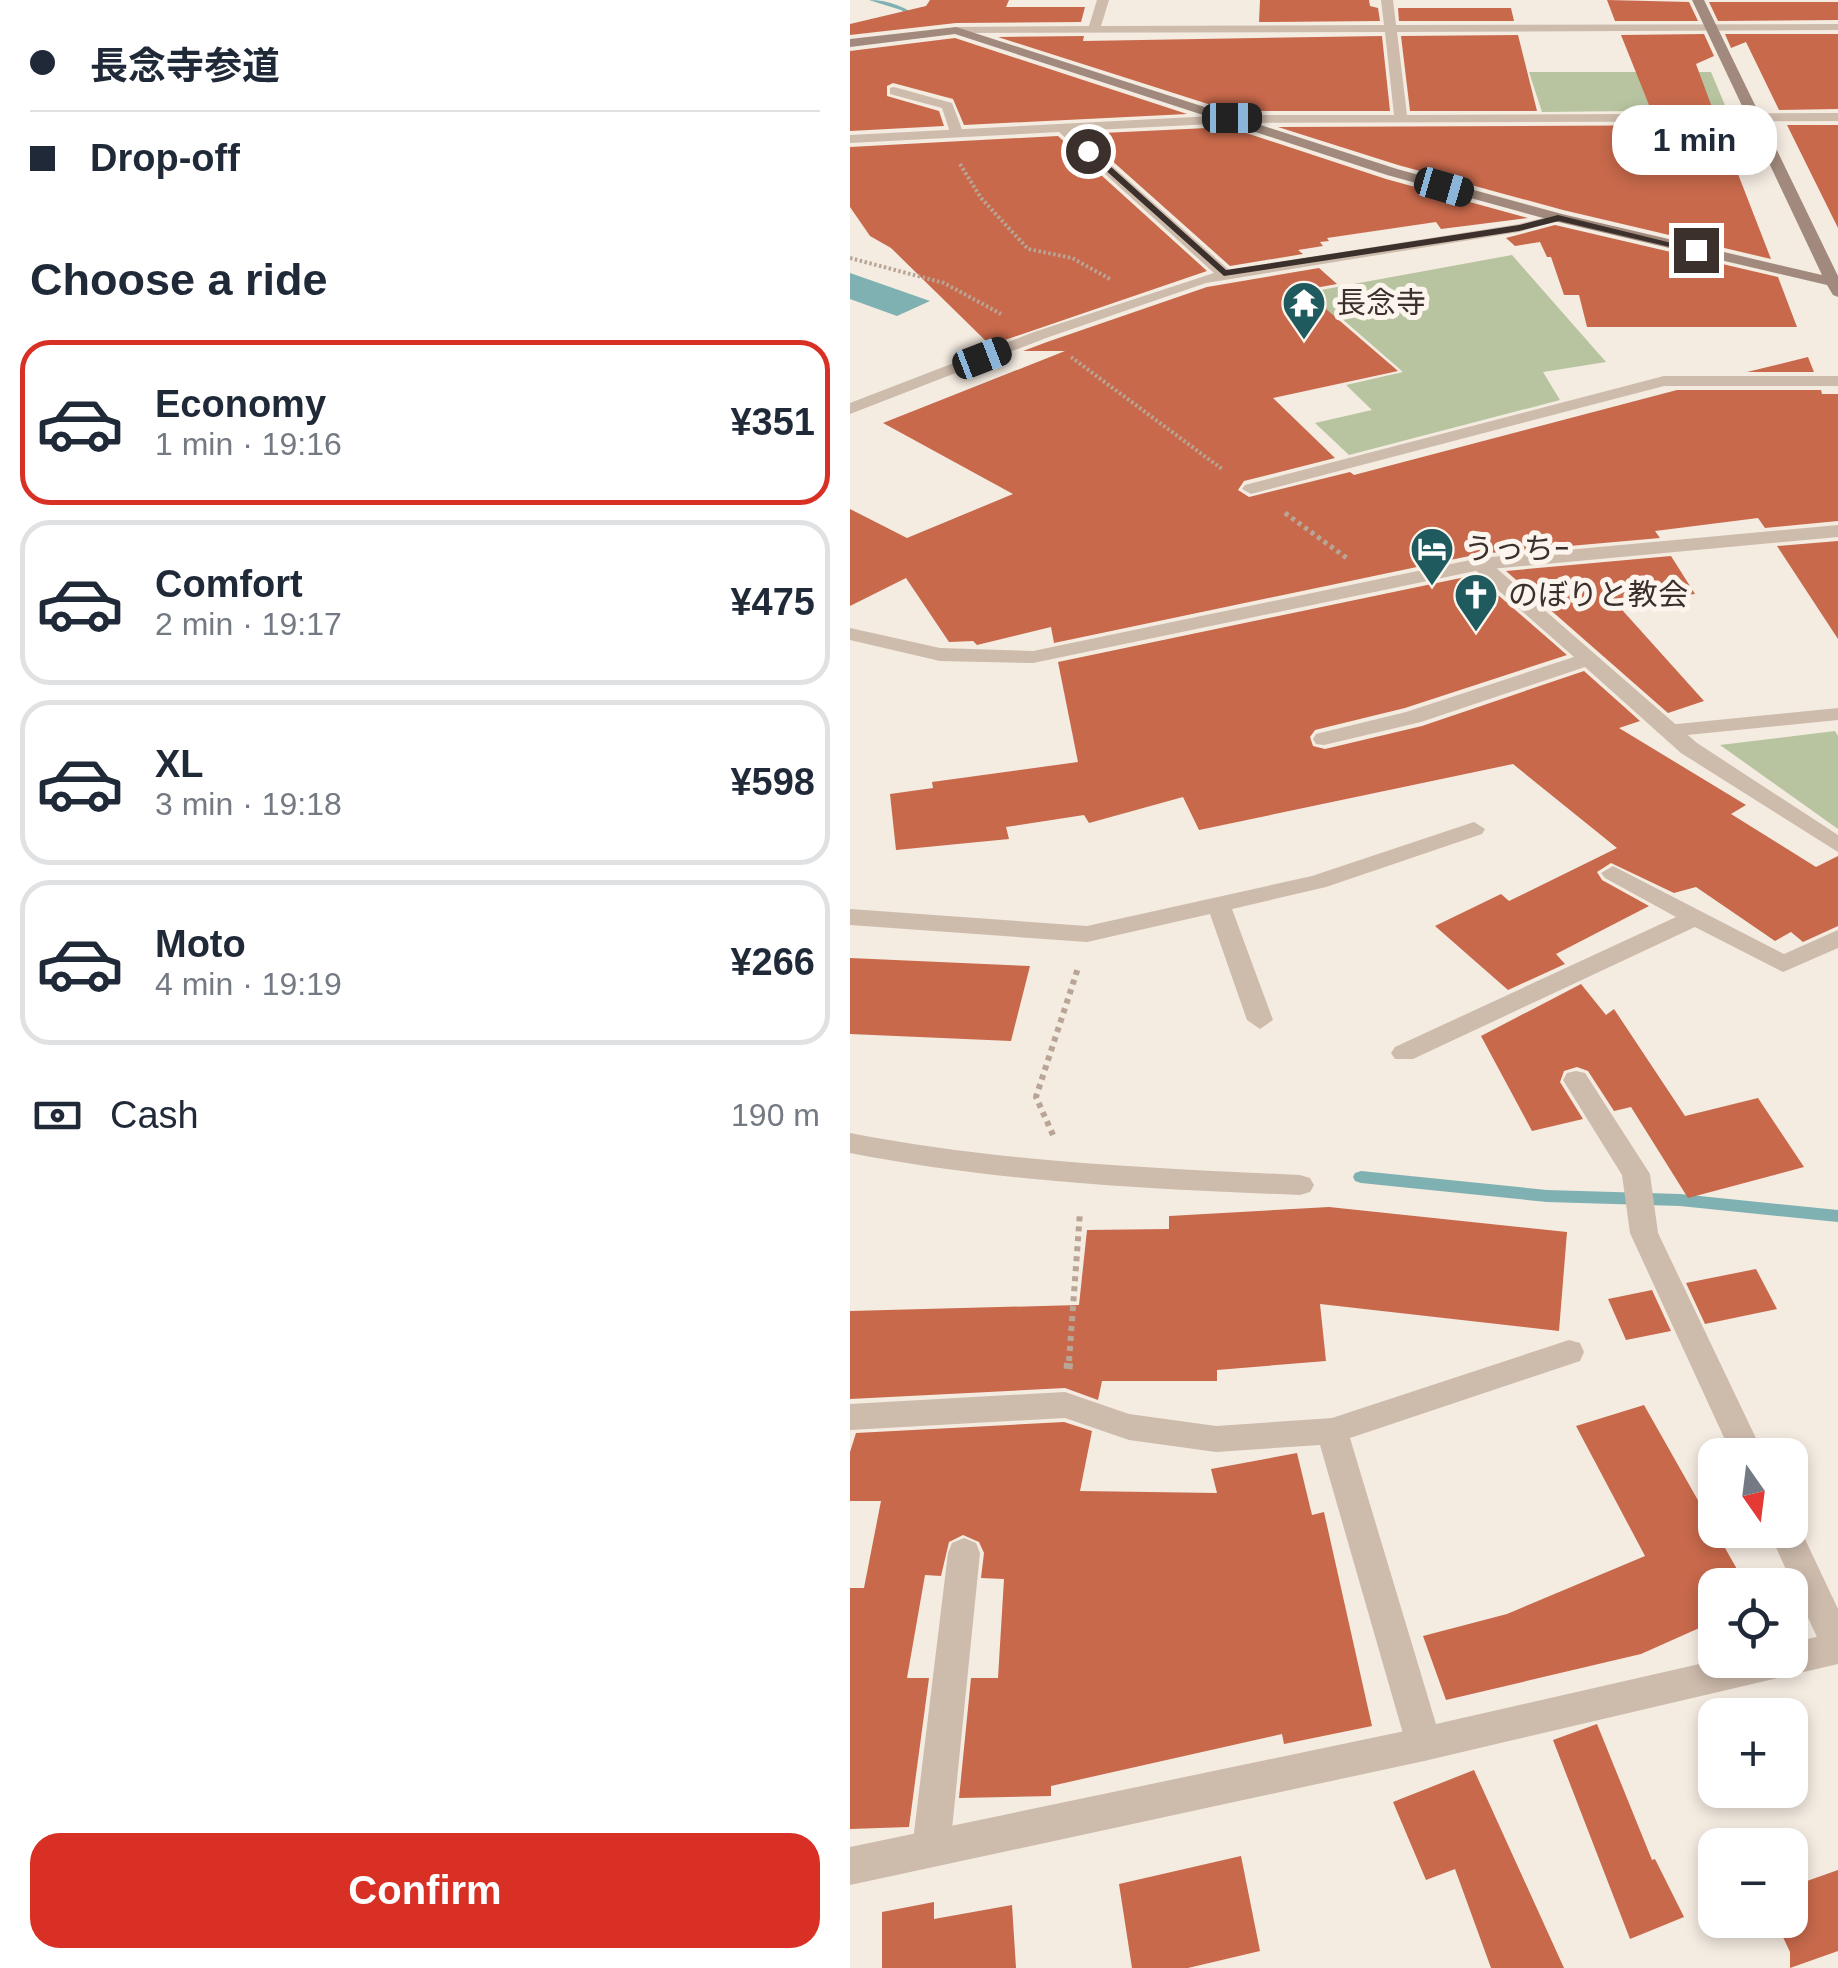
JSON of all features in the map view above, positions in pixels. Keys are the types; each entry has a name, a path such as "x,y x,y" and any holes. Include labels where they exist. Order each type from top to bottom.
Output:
{"street":[{"path":"1094,29 1102,0"},
{"path":"1387,0 1401,118"},
{"path":"1698,0 1835,279"},
{"path":"850,43 956,30 1838,27"},
{"path":"956,30 1392,172 1558,218 1835,279"},
{"path":"894,90 948,106 953,132"},
{"path":"850,138 1232,118 1838,117"},
{"path":"1061,127 1224,274"},
{"path":"850,409 1040,335 1224,274 1519,228 1558,218"},
{"path":"1251,488 1664,381 1838,381"},
{"path":"850,634 942,658 1033,658 1480,564 1838,531"},
{"path":"1480,564 1667,732 1838,845"},
{"path":"1324,739 1412,716 1588,659"},
{"path":"1667,732 1838,714"},
{"path":"850,917 1086,934 1318,882 1474,829"},
{"path":"1613,873 1783,964 1838,938"},
{"path":"1218,904 1260,1020"},
{"path":"1404,1053 1695,917"},
{"path":"1576,1080 1636,1174 1642,1221 1740,1438"},
{"path":"850,1143 938,1160 1083,1176 1300,1184"},
{"path":"850,1417 1065,1405 1130,1427 1216,1439 1332,1431 1569,1352"},
{"path":"1332,1431 1424,1744"},
{"path":"1792,1548 1838,1647 1808,1655"},
{"path":"931,1849 964,1553"},
{"path":"850,1866 1424,1744 1711,1678"}],"path":[{"path":"953,132 961,166 981,198 1028,249 1072,258 1146,298"},
{"path":"850,258 944,283 1040,335 1382,582"},
{"path":"1065,1405 1083,1176 1043,1119 1036,1097 1064,1025 1086,934"}],"green space":[{"path":"1529,72 1711,72 1727,110 1542,112"},
{"path":"1512,255 1606,362 1543,372 1560,400 1349,455 1315,423 1372,410 1346,385 1403,372 1340,317 1325,319 1299,294"},
{"path":"1835,731 1838,829 1720,745"}],"water":[{"path":"850,273 930,301 897,316 850,299"}],"building":[{"path":"930,0 1009,0 1006,7 1085,7 1081,22 956,23 850,35 850,24 926,6"},
{"path":"1260,0 1369,0 1370,6 1378,8 1380,21 1259,22"},
{"path":"1607,0 1689,2 1698,21 1615,21"},
{"path":"1709,2 1838,2 1838,20 1718,21"},
{"path":"1398,8 1511,8 1514,21 1399,21"},
{"path":"1704,34 1714,56 1696,64 1713,110 1651,110 1621,35"},
{"path":"1725,34 1838,34 1838,109 1779,110 1746,42 1731,48"},
{"path":"1518,35 1537,111 1410,111 1401,36"},
{"path":"1084,36 1083,41 1382,36 1390,111 1230,111 998,37"},
{"path":"955,38 1187,114 964,125 953,99 893,83 887,86 887,96 939,111 944,126 850,131 850,51"},
{"path":"1719,125 1771,259 1563,210 1278,127"},
{"path":"1787,125 1838,125 1838,228"},
{"path":"1228,127 1386,179 1528,218 1441,229 1436,222 1327,238 1329,241 1320,242 1323,246 1298,250 1303,254 1230,266 1082,134"},
{"path":"1058,136 1207,271 990,345 891,248 870,236 850,207 850,147"},
{"path":"1555,225 1778,277 1797,327 1587,327 1579,295 1564,295 1551,257 1547,257 1540,242 1515,246 1506,238"},
{"path":"1319,268 1337,284 1304,290 1398,371 1273,398 1335,458 1244,481 1238,490 1249,497 1350,472 1354,475 1677,390 1821,390 1822,394 1838,394 1838,521 1765,528 1758,518 1655,531 1660,538 1479,554 1054,643 1051,627 977,645 973,641 949,642 906,578 850,606 850,509 907,538 1013,494 883,423 1065,351 1023,351 1047,342 1207,287"},
{"path":"1808,357 1814,372 1747,372"},
{"path":"1838,541 1838,639 1777,546"},
{"path":"1671,556 1695,594 1615,602 1704,701 1668,713 1506,571"},
{"path":"1475,575 1567,655 1405,708 1315,730 1310,737 1313,746 1325,749 1422,726 1584,671 1640,721 1619,728 1746,805 1731,814 1816,867 1838,856 1838,926 1803,942 1791,932 1775,941 1696,887 1674,893 1611,863 1597,872 1602,880 1649,906 1556,954 1565,964 1508,990 1435,926 1501,894 1509,901 1617,848 1513,764 1199,830 1183,797 1089,823 1084,815 1006,827 1009,839 896,850 890,794 933,788 932,782 1078,762 1058,662"},
{"path":"850,958 1030,966 1011,1041 850,1034"},
{"path":"1581,984 1606,1015 1614,1009 1685,1116 1758,1098 1804,1167 1688,1198 1631,1107 1614,1111 1588,1071 1577,1067 1564,1071 1560,1082 1583,1119 1532,1131 1481,1036"},
{"path":"1329,1207 1567,1232 1559,1331 1320,1304 1326,1361 1217,1370 1217,1381 1102,1381 1098,1400 1065,1388 850,1399 850,1311 1079,1305 1087,1230 1169,1229 1169,1216"},
{"path":"1756,1269 1777,1309 1705,1324 1686,1283"},
{"path":"1652,1290 1671,1331 1626,1340 1608,1299"},
{"path":"1644,1405 1698,1500 1698,1548 1725,1548 1736,1568 1698,1568 1698,1629 1641,1654 1446,1700 1423,1636 1507,1614 1645,1556 1576,1426"},
{"path":"1064,1422 1092,1431 1080,1491 1217,1493 1211,1469 1297,1453 1312,1515 1324,1512 1372,1726 1284,1744 1282,1734 1051,1786 1051,1796 959,1798 971,1678 998,1678 1004,1579 981,1578 984,1553 979,1542 963,1535 949,1542 941,1576 925,1575 907,1678 929,1678 909,1827 850,1829 850,1588 864,1588 881,1501 850,1501 850,1452 856,1433"},
{"path":"1597,1724 1652,1860 1655,1859 1684,1917 1630,1939 1553,1740"},
{"path":"1474,1770 1564,1968 1491,1968 1455,1869 1426,1880 1393,1802"},
{"path":"1241,1856 1260,1951 1188,1968 1132,1968 1119,1884"},
{"path":"1838,1870 1838,1951 1790,1968 1790,1952 1783,1938 1808,1938 1808,1881"},
{"path":"934,1902 934,1919 1012,1905 1016,1968 882,1968 882,1912"}],"waterway":[{"path":"872,0 903,9 919,20"},
{"path":"1361,1177 1547,1196 1680,1200 1838,1216"}],"place":[{"name":"長念寺","path":"1304,341"},
{"name":"うっちｰ","path":"1432,587"},
{"name":"のぼりと教会","path":"1476,633"}],"route":[{"path":"1088,151 1224,274 1519,228 1558,218 1696,250"}]}
